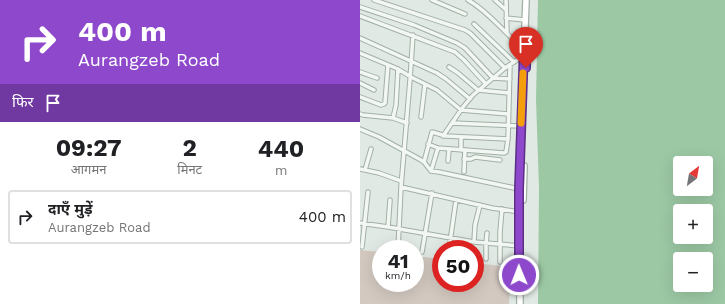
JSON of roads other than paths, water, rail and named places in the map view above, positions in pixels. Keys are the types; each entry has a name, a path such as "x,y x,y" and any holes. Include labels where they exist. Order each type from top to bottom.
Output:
{"main road":[{"path":"521,304 525,20 527,0"},
{"path":"521,246 519,189 523,56 525,48 527,0"}],"street":[{"path":"374,0 465,30 470,33 505,68"},
{"path":"432,0 465,14"},
{"path":"468,0 485,11 507,33 525,48"},
{"path":"495,0 506,10"},
{"path":"506,0 507,33"},
{"path":"360,7 414,25 457,43 465,48 493,78 510,79"},
{"path":"360,16 455,52 486,84"},
{"path":"506,18 525,20"},
{"path":"474,24 514,62"},
{"path":"398,240 401,181 411,77 413,36"},
{"path":"360,38 440,76 470,99"},
{"path":"360,53 398,69 437,90 461,110 508,114"},
{"path":"443,136 461,110 478,90 505,68 523,56"},
{"path":"360,97 381,105 385,103 388,65"},
{"path":"428,144 449,150 505,153 508,140 510,65"},
{"path":"449,67 478,90 509,93"},
{"path":"393,118 396,104 398,69"},
{"path":"360,72 377,78"},
{"path":"360,83 374,90"},
{"path":"421,117 425,84"},
{"path":"360,114 393,118 407,123"},
{"path":"452,123 521,126"},
{"path":"360,129 424,162 431,172"},
{"path":"424,162 431,132 443,136 508,140"},
{"path":"461,137 464,172"},
{"path":"431,172 438,148"},
{"path":"365,170 372,149"},
{"path":"448,162 449,150"},
{"path":"464,159 471,159 475,157 500,160"},
{"path":"360,169 401,181"},
{"path":"431,172 439,172 519,189"},
{"path":"401,186 456,200 520,212"},
{"path":"362,247 368,192"},
{"path":"424,240 432,194"},
{"path":"388,227 390,200"},
{"path":"450,238 456,200"},
{"path":"474,240 475,225 480,205"},
{"path":"500,262 502,209"},
{"path":"360,223 462,240"},
{"path":"486,259 487,232"},
{"path":"486,244 521,246"}]}
